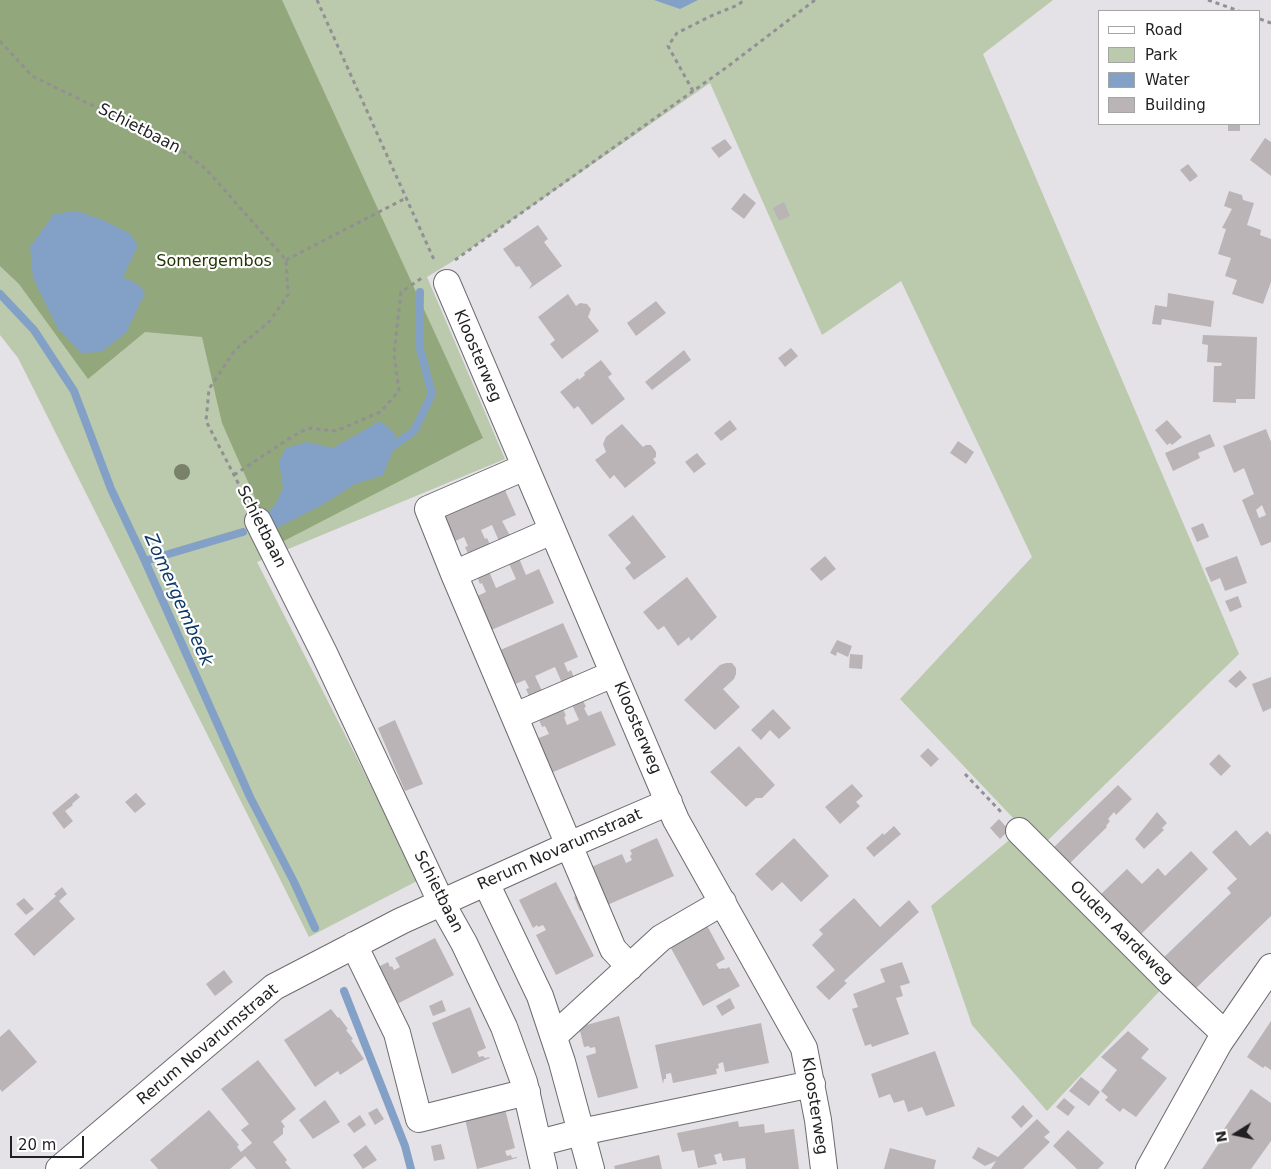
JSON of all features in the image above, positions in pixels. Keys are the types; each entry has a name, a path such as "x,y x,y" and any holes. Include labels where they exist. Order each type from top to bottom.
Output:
{"street":[{"name":"Kloosterweg","path":"442,276 676,820 804,1048 812,1084 824,1169"},
{"path":"525,467 428,509 569,844 621,958"},
{"name":"Schietbaan","path":"262,529 324,653 441,902 464,943 504,1027 527,1092 544,1169"},
{"path":"454,574 552,531"},
{"path":"515,716 613,674"},
{"name":"Rerum Novarumstraat","path":"59,1169 274,988 354,945 441,902 668,802"},
{"name":"Ouden Aardeweg","path":"1019,831 1168,980 1225,1034"},
{"path":"486,883 540,996 554,1036 591,1169"},
{"path":"554,1036 621,958 723,902"},
{"path":"354,945 397,1032 419,1119 527,1092"},
{"path":"1149,1169 1225,1034 1271,967"},
{"path":"539,1143 581,1132 812,1084"}],"path":[{"path":"317,0 442,276"},
{"path":"693,91 668,46 677,33 738,5 744,0"},
{"path":"234,474 308,428 336,431 380,412 399,391 394,354 401,292 442,276 450,263 693,91 815,0"},
{"path":"1208,0 1236,10"},
{"name":"Schietbaan","path":"0,41 32,76 176,146 206,169 286,260 288,295 269,322 235,350 209,389 206,421 262,529"},
{"path":"286,260 406,198"},
{"path":"965,774 1019,831"}],"green space":[{"path":"0,0 1053,0 983,54 1239,654 1041,847 1169,981 1047,1111 972,1025 931,906 1021,830 1035,841 900,699 1032,557 901,281 822,335 710,83 427,277 505,459 257,562 419,880 309,937 18,358 0,335"},
{"name":"Somergembos","path":"0,0 282,0 483,438 276,545 222,423 202,337 145,332 88,379 19,284 0,266"}],"water":[{"path":"654,0 698,0 680,9"},
{"path":"77,211 103,220 129,233 138,245 123,277 139,285 145,293 126,333 101,352 81,353 58,329 33,278 30,247 54,214"},
{"path":"380,421 396,434 391,455 383,475 355,484 322,505 273,530 265,514 275,505 283,488 279,461 286,448 307,442 333,448"}],"building":[{"path":"1228,125 1240,125 1240,131 1228,131"},
{"path":"1265,138 1271,142 1271,176 1250,160"},
{"path":"725,139 732,148 719,158 711,148"},
{"path":"1188,164 1198,176 1190,182 1180,170"},
{"path":"1229,191 1242,195 1243,200 1254,203 1247,225 1261,230 1260,235 1271,239 1271,282 1263,304 1232,294 1237,280 1225,276 1231,258 1218,254 1226,229 1222,228 1232,209 1224,206"},
{"path":"744,193 756,203 744,219 731,209"},
{"path":"784,202 790,216 779,221 773,208"},
{"path":"538,225 548,239 544,242 562,266 529,289 532,284 503,249"},
{"path":"1168,293 1214,301 1211,327 1162,319 1161,325 1152,324 1155,305 1167,307"},
{"path":"568,294 576,306 580,303 587,304 591,309 588,317 599,331 562,359 550,344 555,340 538,317"},
{"path":"656,301 666,313 636,336 627,323"},
{"path":"1203,335 1257,337 1255,399 1236,399 1236,403 1213,402 1214,366 1221,366 1222,363 1207,362 1208,345 1202,344"},
{"path":"791,348 798,356 785,367 778,358"},
{"path":"684,350 691,360 652,390 645,382"},
{"path":"601,360 612,374 608,377 625,399 592,425 578,406 574,409 560,392 578,378 579,380 585,375 584,373"},
{"path":"730,420 737,429 721,441 714,433"},
{"path":"1167,420 1182,437 1172,445 1170,443 1167,445 1155,430"},
{"path":"622,424 643,447 651,445 656,452 656,457 653,459 656,463 625,488 614,475 610,479 595,460 606,452 603,444 606,437"},
{"path":"1266,429 1271,442 1271,542 1261,546 1242,500 1254,494 1244,468 1234,473 1223,446","holes":["1262,505 1266,515 1259,518 1256,510"]},
{"path":"1210,434 1215,446 1198,453 1200,458 1173,471 1165,453"},
{"path":"958,441 974,452 966,464 950,453"},
{"path":"697,453 706,464 694,473 685,462"},
{"path":"501,481 516,515 502,521 514,543 502,548 492,525 481,530 493,551 471,561 465,547 468,546 464,537 451,543 437,509"},
{"path":"633,515 666,557 634,580 625,568 631,563 608,535"},
{"path":"1203,523 1209,537 1197,542 1191,528"},
{"path":"516,551 526,575 539,569 554,603 489,631 475,597 486,592 482,583 480,584 474,569 486,564 496,588 516,579 505,555"},
{"path":"825,556 836,569 821,581 810,569"},
{"path":"1237,556 1247,583 1225,591 1220,578 1211,582 1205,568"},
{"path":"687,577 717,617 691,641 689,637 678,646 664,626 658,630 643,612"},
{"path":"1238,596 1242,607 1230,612 1225,601"},
{"path":"563,623 578,657 564,663 568,672 571,670 577,685 565,690 555,667 535,676 545,697 532,703 526,689 529,688 525,680 513,685 498,651"},
{"path":"837,640 852,646 848,657 837,652 836,656 830,653"},
{"path":"850,654 863,655 862,669 849,668"},
{"path":"732,663 736,668 736,674 734,679 723,689 740,707 715,730 684,700 720,665"},
{"path":"1240,670 1247,678 1236,688 1228,681"},
{"path":"1271,677 1271,708 1263,712 1252,684"},
{"path":"579,692 588,716 601,711 616,745 551,773 536,739 549,734 545,726 542,727 535,710 559,700 566,716 564,717 567,725 579,720 568,696"},
{"path":"773,709 791,728 779,739 770,730 761,740 751,730"},
{"path":"395,720 423,784 405,791 378,728"},
{"path":"739,746 775,785 762,798 756,798 746,807 710,772"},
{"path":"928,748 939,759 931,767 920,756"},
{"path":"1219,754 1231,766 1221,776 1209,764"},
{"path":"852,784 863,796 856,802 860,806 840,824 825,807"},
{"path":"1118,785 1132,799 1116,815 1114,812 1108,819 1110,821 1107,827 1067,866 1051,850"},
{"path":"76,793 80,797 65,811 73,821 64,829 52,813"},
{"path":"136,793 146,804 135,813 125,802"},
{"path":"1157,812 1167,823 1162,828 1164,830 1144,849 1135,839"},
{"path":"999,819 1009,830 1000,839 990,828"},
{"path":"894,826 901,834 874,857 866,848"},
{"path":"1236,830 1250,846 1267,831 1271,835 1271,916 1193,991 1162,959 1231,893 1227,888 1237,879 1212,852"},
{"path":"657,838 674,876 598,909 582,871 622,854 626,863 632,860 630,850"},
{"path":"794,838 829,876 801,902 782,882 772,891 755,874"},
{"path":"1191,851 1208,869 1137,938 1097,898 1127,869 1142,884 1158,868 1165,876"},
{"path":"556,882 594,956 556,975 536,935 546,930 543,925 538,927 537,925 533,928 519,900"},
{"path":"62,887 67,894 59,901 75,919 34,956 14,934 56,896 54,894"},
{"path":"584,893 590,906 580,911 574,897"},
{"path":"24,898 34,909 26,915 16,904"},
{"path":"854,898 880,927 909,900 919,912 844,981 847,983 829,1000 816,987 835,970 812,945 823,934 819,930"},
{"path":"704,920 725,959 716,964 719,969 729,967 740,986 703,1006 667,941"},
{"path":"435,938 454,975 387,1009 368,972 388,962 394,970 400,967 395,958"},
{"path":"902,962 910,983 900,986 903,996 896,998 909,1034 872,1047 871,1044 865,1046 852,1009 858,1007 853,994 885,982 880,969"},
{"path":"224,970 233,982 215,996 206,984"},
{"path":"730,998 735,1008 722,1016 716,1006"},
{"path":"442,1000 446,1011 433,1016 429,1006"},
{"path":"470,1007 486,1048 477,1052 479,1057 490,1058 452,1074 432,1023"},
{"path":"331,1009 348,1029 346,1030 353,1039 351,1040 364,1059 340,1075 338,1071 315,1087 284,1040"},
{"path":"619,1016 638,1088 598,1098 586,1056 596,1053 595,1047 584,1047 579,1027"},
{"path":"1271,1021 1271,1070 1265,1066 1263,1068 1247,1057"},
{"path":"761,1023 769,1063 725,1072 723,1062 718,1064 717,1074 673,1083 671,1073 666,1074 663,1084 655,1045"},
{"path":"9,1029 37,1062 2,1092 0,1089 0,1037"},
{"path":"1128,1031 1149,1049 1141,1058 1167,1078 1136,1117 1123,1108 1120,1112 1105,1100 1108,1097 1101,1091 1117,1070 1101,1057"},
{"path":"935,1051 955,1106 926,1116 922,1107 908,1112 904,1100 894,1103 890,1094 879,1098 871,1074"},
{"path":"258,1060 296,1109 281,1121 285,1127 283,1128 283,1134 273,1142 287,1160 285,1162 291,1169 256,1169 245,1156 230,1169 158,1169 150,1160 209,1110 239,1145 237,1147 241,1152 252,1143 241,1130 249,1124 221,1089"},
{"path":"1081,1077 1100,1092 1089,1106 1069,1091"},
{"path":"1251,1089 1271,1103 1271,1141 1251,1169 1202,1169 1223,1137 1220,1135"},
{"path":"1064,1098 1075,1107 1068,1116 1056,1107"},
{"path":"325,1100 340,1122 313,1139 299,1120"},
{"path":"504,1105 515,1148 505,1151 507,1156 511,1155 512,1158 517,1158 477,1169 464,1115"},
{"path":"1023,1105 1033,1116 1021,1128 1011,1117"},
{"path":"377,1108 384,1119 375,1125 368,1113"},
{"path":"360,1115 366,1125 354,1133 347,1124"},
{"path":"1037,1119 1050,1132 1044,1137 1050,1142 1023,1169 991,1169 996,1161 985,1166 972,1158 978,1147 998,1157"},
{"path":"738,1121 739,1127 764,1124 765,1133 794,1129 799,1169 746,1169 745,1158 723,1161 721,1153 714,1155 717,1164 698,1168 694,1150 682,1152 677,1133"},
{"path":"1068,1130 1104,1163 1098,1169 1077,1169 1053,1146"},
{"path":"441,1144 445,1159 434,1161 431,1146"},
{"path":"366,1145 377,1160 363,1169 353,1155"},
{"path":"890,1148 936,1160 934,1169 884,1169"},
{"path":"659,1155 662,1169 615,1169 614,1166"}],"waterway":[{"path":"387,450 414,431 432,394 419,345 420,292"},
{"name":"Zomergembeek","path":"0,294 34,330 74,391 111,489 250,797 294,882 315,928"},
{"path":"145,561 243,532"},
{"path":"344,991 405,1146 411,1169"}]}
